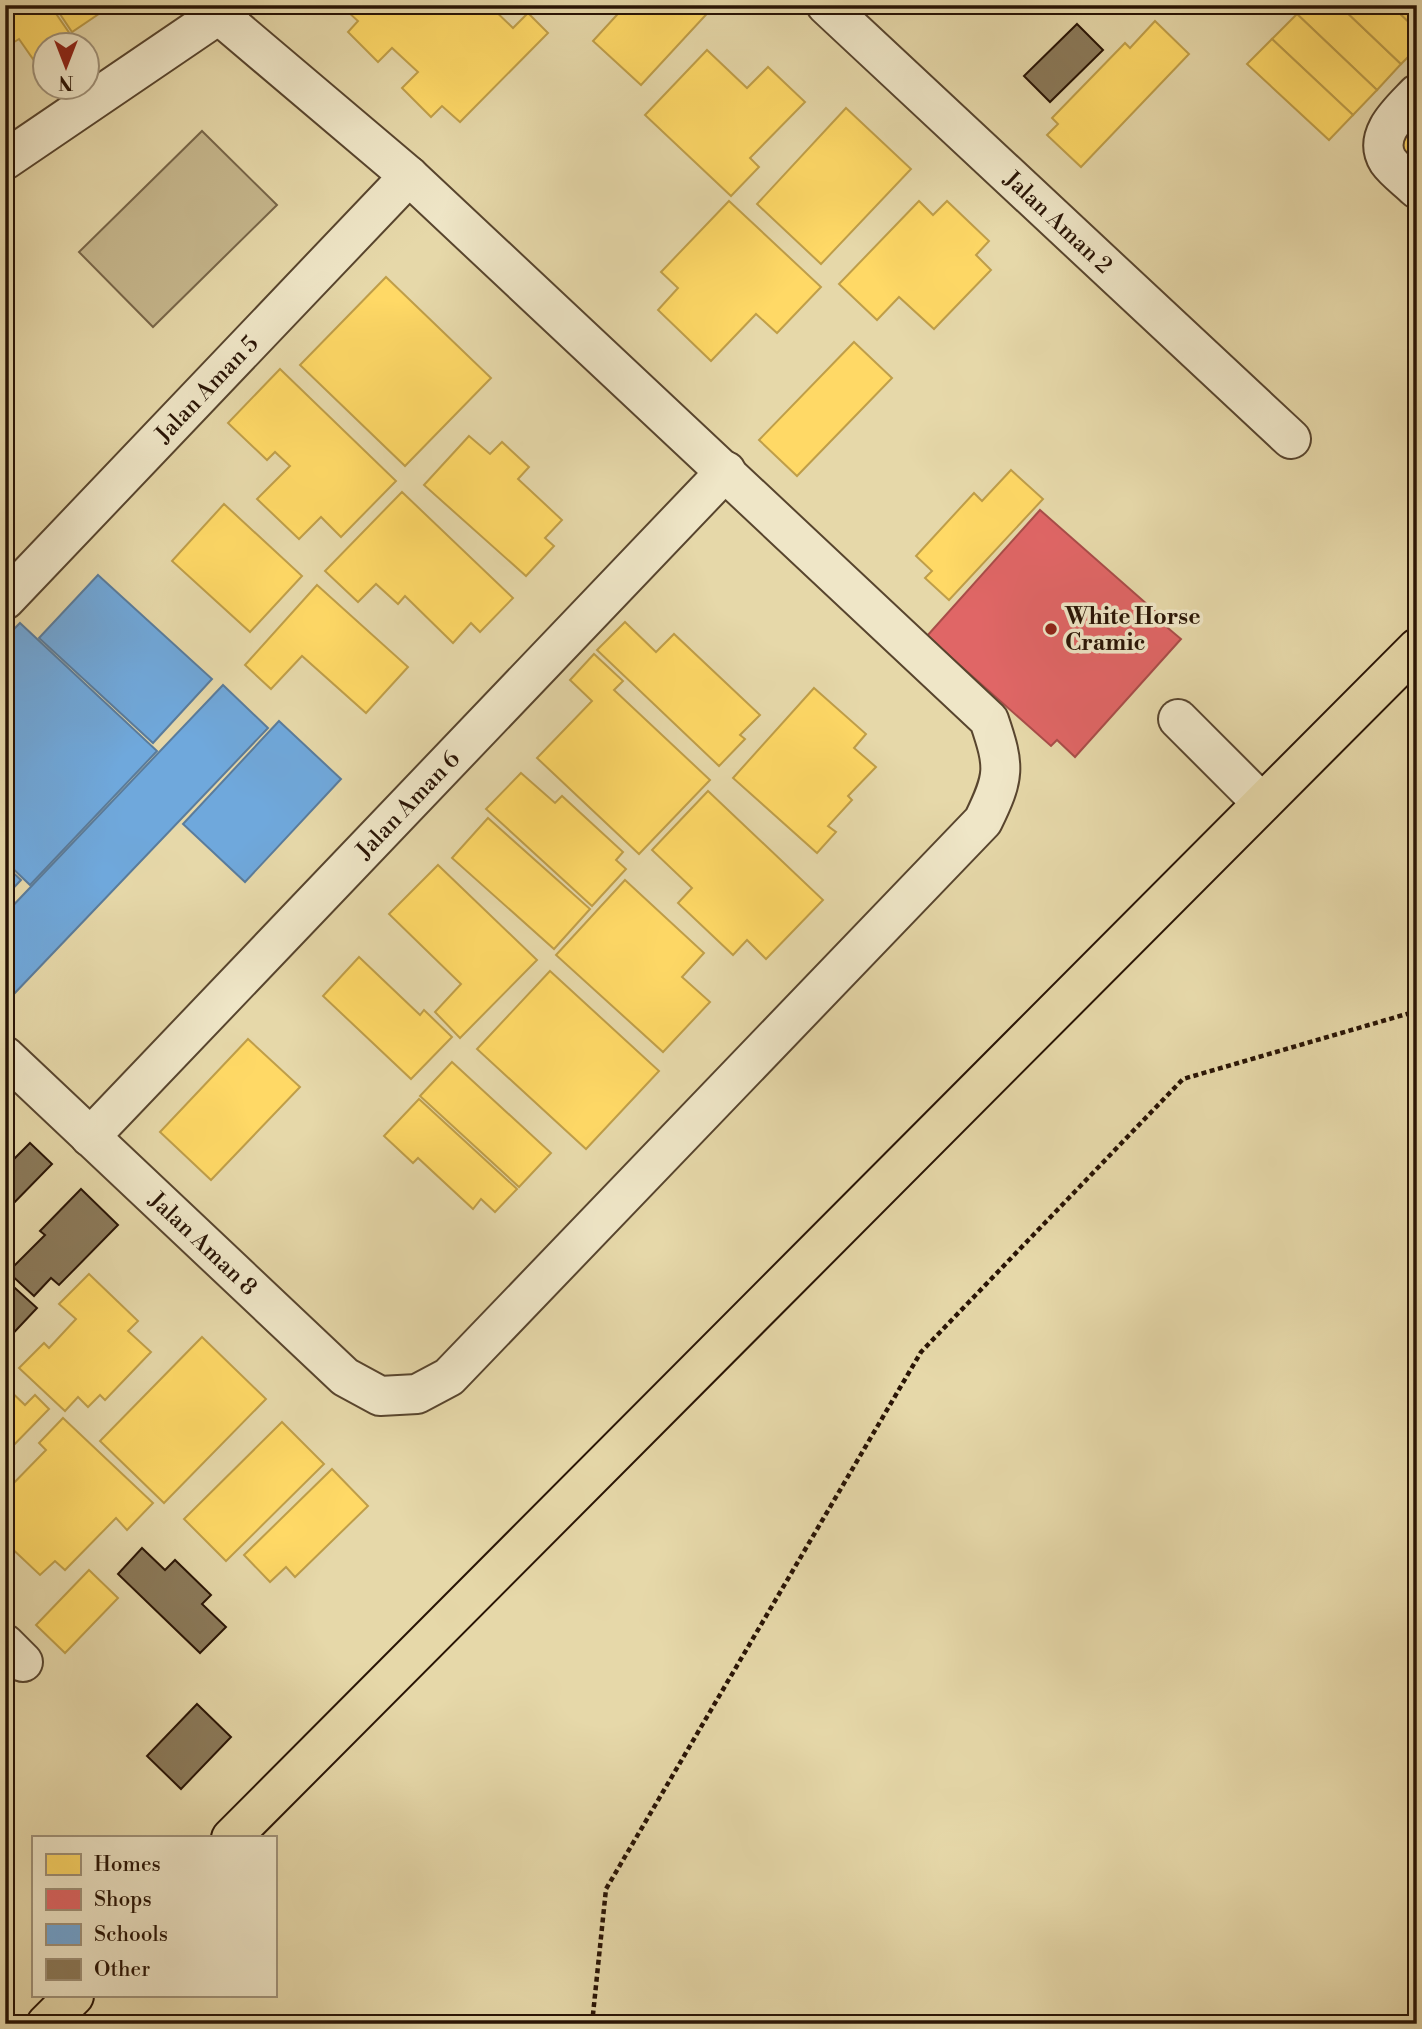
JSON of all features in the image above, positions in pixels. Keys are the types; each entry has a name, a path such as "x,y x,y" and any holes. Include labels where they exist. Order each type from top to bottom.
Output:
{"main road":[{"path":"233,1836 1417,648"},
{"path":"46,2024 73,1997"}],"street":[{"name":"Jalan Aman 2","path":"827,5 1291,439"},
{"path":"5,160 226,10 726,471"},
{"path":"1417,94 1390,122 1382,143 1388,160 1417,189"},
{"name":"Jalan Aman 5","path":"5,600 409,176"},
{"name":"Jalan Aman 6","path":"90,1137 726,471"},
{"name":"Jalan Aman 8","path":"5,1056 345,1377 380,1396 417,1394 449,1377 983,821 999,788 1001,754 989,720 726,471"},
{"path":"1178,719 1262,803"}],"path":[{"path":"592,2024 606,1889 922,1352 1183,1079 1417,1012"}],"shaded area":[{"path":"202,131 277,205 153,327 79,252"}],"building: Homes":[{"path":"5,5 50,5 69,32 32,32 32,58 19,39 11,44 5,36"},
{"path":"54,5 112,5 72,32"},
{"path":"354,5 489,5 513,28 528,13 548,33 460,122 442,106 431,117 402,88 418,72 392,48 378,62 348,32 358,21 348,12"},
{"path":"626,5 715,5 641,85 593,41"},
{"path":"1304,5 1339,5 1401,64 1377,90 1297,14"},
{"path":"1339,5 1391,5 1417,30 1417,48 1401,64"},
{"path":"1391,5 1417,5 1417,30"},
{"path":"1297,14 1377,90 1353,115 1272,39"},
{"path":"1155,21 1189,54 1081,167 1047,135 1058,124 1052,118 1125,43 1130,48"},
{"path":"1272,39 1353,115 1329,140 1247,64"},
{"path":"707,50 747,88 768,67 805,102 750,158 759,167 731,196 645,115"},
{"path":"846,108 911,169 821,264 757,204"},
{"path":"1410,120 1417,126 1417,175 1385,145"},
{"path":"729,201 821,287 777,333 756,314 711,361 658,310 678,288 661,272"},
{"path":"919,201 933,215 947,201 989,241 976,255 991,270 934,329 899,297 877,320 839,284"},
{"path":"386,277 491,378 405,466 300,365"},
{"path":"854,342 892,378 797,476 759,440"},
{"path":"280,369 396,481 341,537 321,517 299,539 257,499 290,466 275,452 267,460 228,423"},
{"path":"469,436 490,454 502,442 529,467 518,479 562,520 545,538 554,546 526,576 424,485"},
{"path":"1011,470 1043,499 949,600 925,578 932,571 916,556 974,493 982,501"},
{"path":"402,492 513,598 480,632 471,623 453,643 405,596 398,604 376,584 358,602 325,571"},
{"path":"224,504 302,576 250,632 172,561"},
{"path":"317,585 408,667 366,713 302,656 271,689 245,665"},
{"path":"625,622 656,652 674,634 760,715 740,735 745,739 719,766 597,650"},
{"path":"594,654 623,681 614,690 710,780 639,854 537,758 592,701 570,680"},
{"path":"814,688 866,734 854,748 876,767 848,796 852,800 828,826 836,832 817,853 733,778"},
{"path":"521,773 555,803 562,796 623,852 616,860 626,869 592,906 486,809"},
{"path":"708,791 823,900 766,959 747,940 733,955 678,903 692,888 652,850"},
{"path":"488,818 590,909 554,949 452,858"},
{"path":"438,865 537,960 460,1038 435,1012 461,984 389,914"},
{"path":"625,880 704,953 682,977 710,1002 663,1052 556,955"},
{"path":"359,957 420,1015 424,1010 452,1037 411,1079 323,996"},
{"path":"550,971 659,1071 586,1149 477,1049"},
{"path":"248,1039 300,1087 211,1180 160,1132"},
{"path":"452,1062 551,1153 519,1187 420,1096"},
{"path":"419,1099 517,1189 495,1212 481,1199 473,1209 418,1158 413,1163 384,1136"},
{"path":"89,1274 138,1321 128,1331 151,1352 105,1400 100,1395 88,1407 78,1397 65,1411 19,1368 44,1343 49,1348 76,1319 59,1304"},
{"path":"202,1337 266,1399 164,1503 100,1441"},
{"path":"5,1386 25,1405 35,1395 49,1409 5,1454"},
{"path":"63,1418 153,1503 127,1530 116,1518 65,1570 55,1561 40,1575 5,1542 5,1492 46,1450 39,1443"},
{"path":"282,1422 324,1464 226,1561 184,1519"},
{"path":"332,1469 368,1506 295,1577 286,1567 270,1582 244,1555"},
{"path":"89,1570 118,1598 65,1653 36,1625"}],"building: Shops":[{"name":"White Horse Cramic","path":"1040,510 1165,620 1162,623 1181,639 1075,757 1057,740 1051,746 927,636"}],"building: Schools":[{"path":"98,575 212,679 153,743 39,638"},
{"path":"20,623 157,751 30,885 5,861 5,638"},
{"path":"223,685 268,728 12,996 5,990 5,914"},
{"path":"279,721 341,779 245,882 183,824"},
{"path":"5,865 21,880 5,897"}],"building: Other":[{"path":"1077,24 1103,50 1050,102 1024,76"},
{"path":"30,1143 52,1164 5,1212 5,1168"},
{"path":"81,1189 118,1225 59,1285 51,1278 34,1296 8,1272 45,1235 40,1231"},
{"path":"5,1279 37,1308 5,1342"},
{"path":"142,1548 165,1570 175,1560 211,1595 202,1604 226,1627 200,1653 118,1574"},
{"path":"197,1704 231,1737 181,1789 147,1756"}],"place":[{"name":"White Horse Cramic","path":"1051,629"}]}
